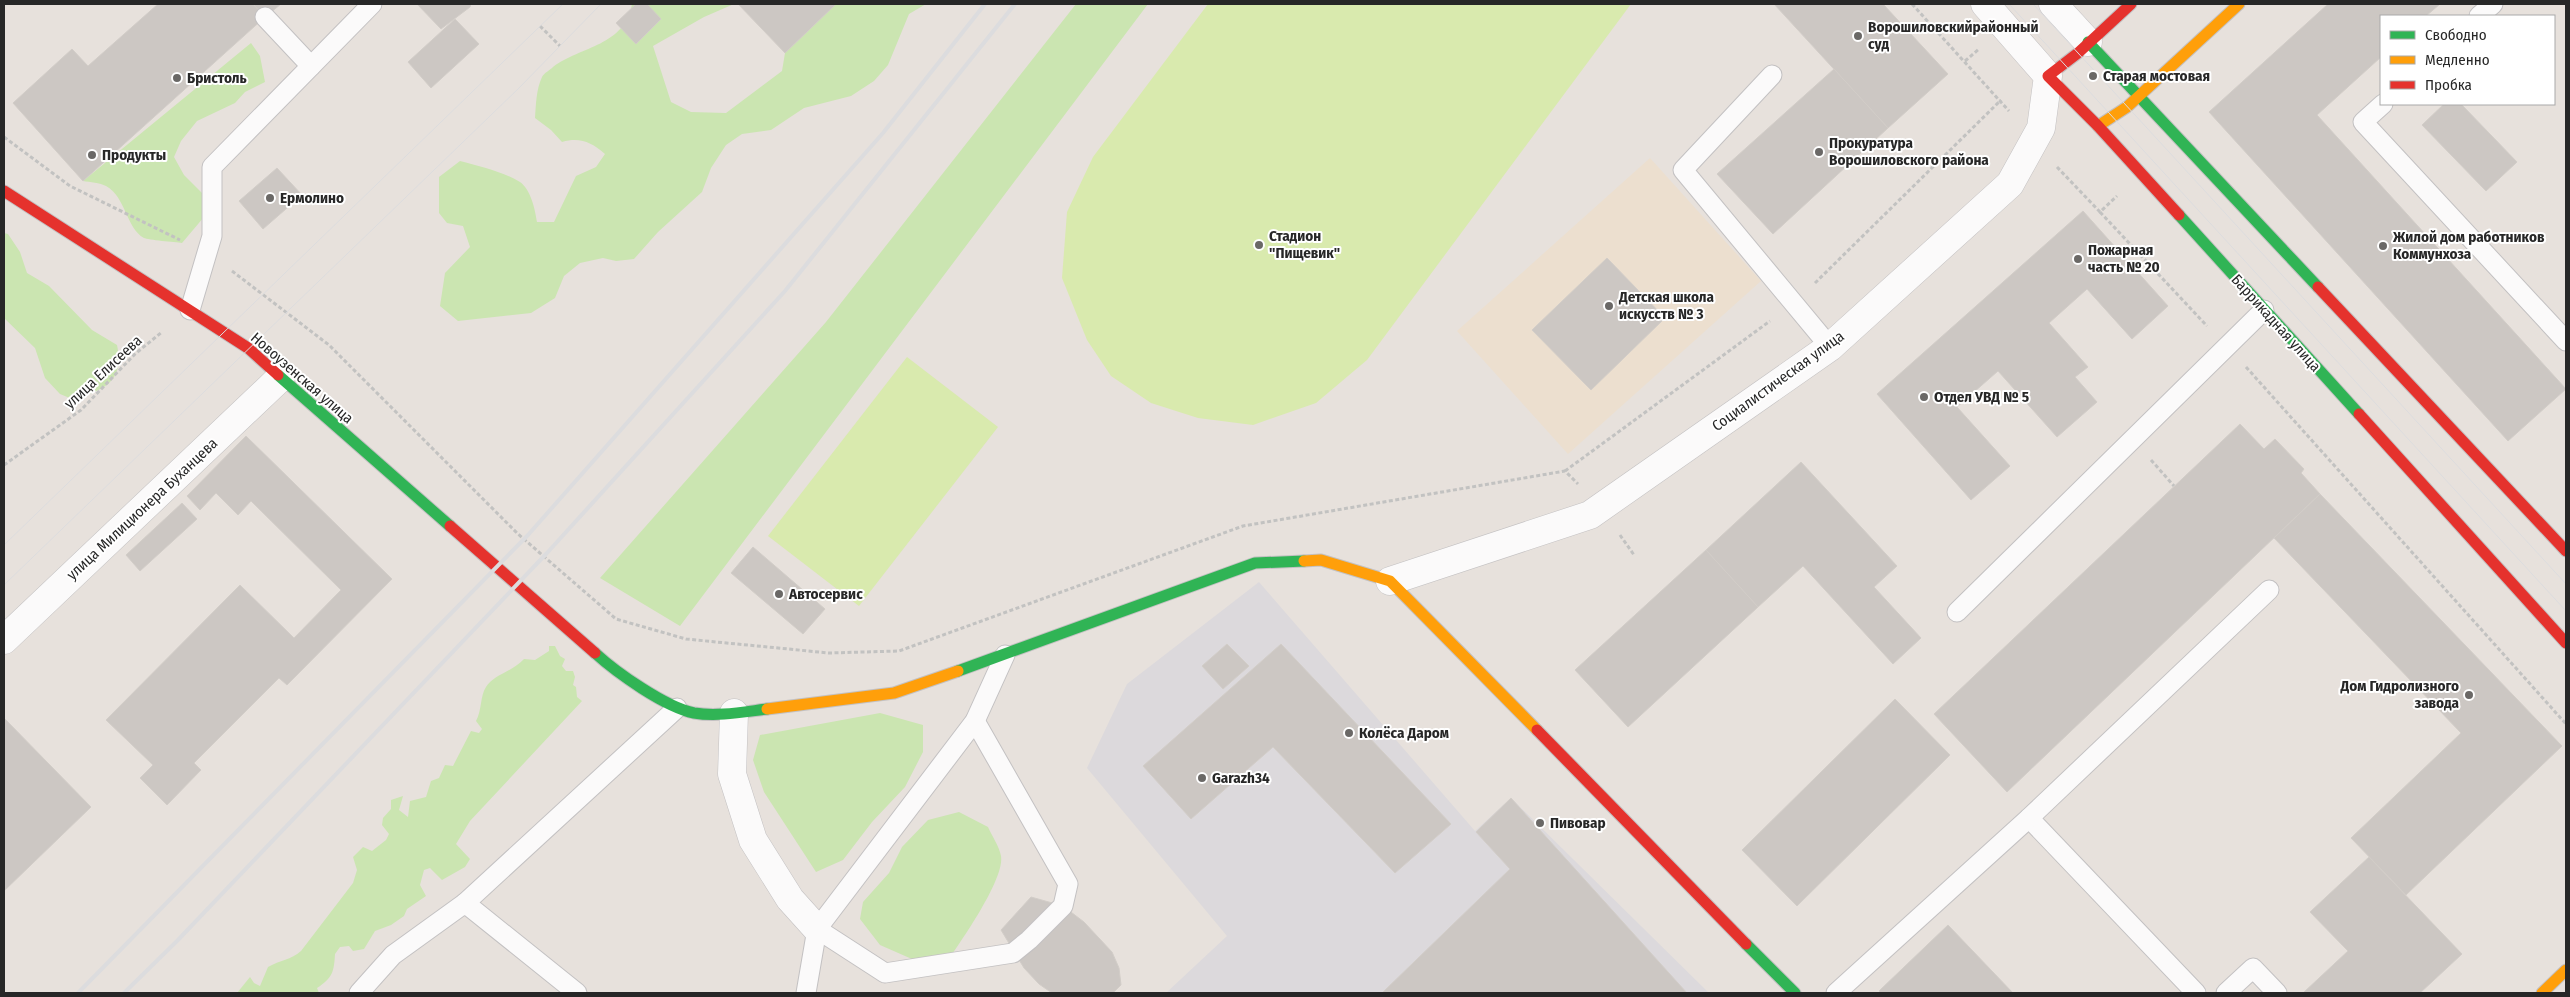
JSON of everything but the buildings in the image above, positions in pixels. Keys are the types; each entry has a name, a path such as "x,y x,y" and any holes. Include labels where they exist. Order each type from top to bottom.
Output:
{"street":[{"name":"Баррикадная улица","path":"1984,4 2048,76 2098,126 2566,643"},
{"path":"2053,4 2566,551"},
{"path":"2048,76 2064,65 2131,4"},
{"path":"2098,126 2127,107 2239,4"},
{"name":"Социалистическая улица","path":"1390,581 1590,514 1830,346 2010,184 2041,128 2048,76"},
{"name":"Новоузенская улица","path":"4,191 248,348 612,668 678,708 695,713 734,713 894,692 1005,655 1102,617 1255,563 1321,560 1390,581"},
{"name":"улица Милиционера Буханцева","path":"4,640 280,378"},
{"path":"1390,581 1795,993"},
{"path":"734,713 732,774 753,840 790,899 817,929"},
{"path":"2542,993 2566,970"}],"lane":[{"path":"190,310 212,236 212,167 372,4"},
{"path":"2480,15 2493,4"},
{"path":"265,17 311,66"},
{"path":"1772,75 1683,170 1830,346"},
{"path":"2382,105 2363,122 2566,341"},
{"path":"1957,612 2264,310"},
{"path":"1836,993 2029,818 2269,590"},
{"path":"806,993 817,929 975,721 1005,655"},
{"path":"359,993 393,955 465,902 678,708"},
{"path":"817,929 885,973 1013,953 1063,906 1068,884 975,721"},
{"path":"2029,818 2196,993"},
{"path":"465,902 577,993"},
{"path":"2226,993 2253,968 2277,993"}],"path":[{"path":"1912,4 2001,100"},
{"path":"540,26 560,46"},
{"path":"4,137 70,186 207,253 329,345 518,534 616,619 686,639 828,653"},
{"path":"2100,212 2227,346 2566,724"},
{"name":"улица Елисеева","path":"4,465 81,410 135,354 190,310"},
{"path":"1390,501 1565,471 1600,508 1634,555"}],"shaded area":[{"name":"Детская школа искусств № 3","path":"1650,158 1761,281 1568,454 1457,331"},
{"path":"1259,582 1475,831 1511,798 1709,993 1166,993 1227,936 1087,768 1127,684"}],"green space":[{"path":"632,4 734,4 704,17 653,46 671,102 691,112 726,113 782,71 785,53 836,4 926,4 909,14 888,65 874,81 851,96 804,108 771,130 742,134 726,145 711,168 702,192 658,232 634,259 616,261 603,258 580,263 564,276 555,298 531,313 458,321 440,306 445,273 470,247 463,226 447,223 439,213 439,177 460,161 507,175 524,185 534,206 537,222 554,222 576,176 596,167 605,154 595,146 580,140 562,142 551,130 535,118 540,82 543,76 553,67 611,37 621,29 628,18"},
{"path":"1076,4 1148,4 680,626 600,578 826,322"},
{"name":"Стадион \"Пищевик\"","path":"1208,4 1631,4 1367,360 1316,403 1253,425 1198,418 1151,403 1111,376 1087,340 1062,278 1067,212 1093,157"},
{"path":"251,43 260,56 265,82 245,92 235,103 197,121 181,141 174,157 184,175 203,194 204,217 182,243 144,238 133,227 113,191 104,185 83,181"},
{"path":"4,233 8,234 20,252 27,273 49,286 92,330 117,345 118,368 109,383 102,388 72,399 60,394 45,378 35,348 4,318"},
{"path":"907,357 998,427 859,606 768,536"},
{"path":"549,646 555,646 560,656 565,659 562,666 566,671 573,671 575,677 573,685 576,687 577,697 582,701 470,821 456,844 470,859 465,867 442,880 430,868 424,870 420,885 426,896 407,909 404,916 391,925 375,931 364,949 353,951 349,946 340,947 335,954 332,974 317,988 319,993 237,993 250,977 254,983 260,986 268,967 301,951 353,883 357,870 353,857 363,847 372,851 386,840 389,834 382,825 383,818 391,809 391,800 403,796 399,810 408,817 410,801 426,797 431,781 439,778 445,765 453,766 471,731 479,733 482,729 476,721 484,691 489,683 524,659 535,660 549,651"},
{"path":"880,713 923,725 923,752 905,787 872,822 843,860 816,872 764,792 753,760 760,735"},
{"path":"959,812 988,827 1000,852 1000,866 989,895 946,963 921,963 880,945 860,919 863,902 889,873 902,847 928,820"}],"tram line":[{"path":"4,545 563,4"},
{"path":"4,585 519,88 601,4"},
{"path":"2009,4 2566,611"},
{"path":"2033,4 2566,584"}],"railway":[{"path":"78,993 528,535 883,133 985,4"},
{"path":"124,993 177,941 547,553 785,291 1015,4"}],"traffic: fast":[{"path":"2088,42 2318,287"},
{"path":"2179,215 2359,414"},
{"path":"278,375 450,526"},
{"path":"958,671 1255,563 1304,561"},
{"path":"595,653 642,688 682,710 694,713 730,714 767,709"},
{"path":"1746,944 1795,993"}],"traffic: slow":[{"path":"2098,126 2127,107 2239,4"},
{"path":"1304,561 1321,560 1390,581 1537,730"},
{"path":"767,709 894,693 958,671"},
{"path":"2542,993 2566,970"}],"traffic: jam":[{"path":"2131,4 2078,53 2048,76 2098,126 2179,215"},
{"path":"4,191 248,348 278,375"},
{"path":"2318,287 2566,551"},
{"path":"2359,414 2566,643"},
{"path":"450,526 595,653"},
{"path":"1537,730 1746,944"}],"place":[{"name":"Ворошиловскийрайонный суд","path":"1858,36"},
{"name":"Старая мостовая","path":"2093,76"},
{"name":"Бристоль","path":"177,78"},
{"name":"Прокуратура Ворошиловского района","path":"1819,152"},
{"name":"Продукты","path":"92,155"},
{"name":"Ермолино","path":"270,198"},
{"name":"Стадион \"Пищевик\"","path":"1259,245"},
{"name":"Жилой дом работников Коммунхоза","path":"2383,246"},
{"name":"Пожарная часть № 20","path":"2078,259"},
{"name":"Детская школа искусств № 3","path":"1609,306"},
{"name":"Отдел УВД № 5","path":"1924,397"},
{"name":"Автосервис","path":"779,594"},
{"name":"Дом Гидролизного завода","path":"2469,695"},
{"name":"Колёса Даром","path":"1349,733"},
{"name":"Garazh34","path":"1202,778"},
{"name":"Пивовар","path":"1540,823"}]}
